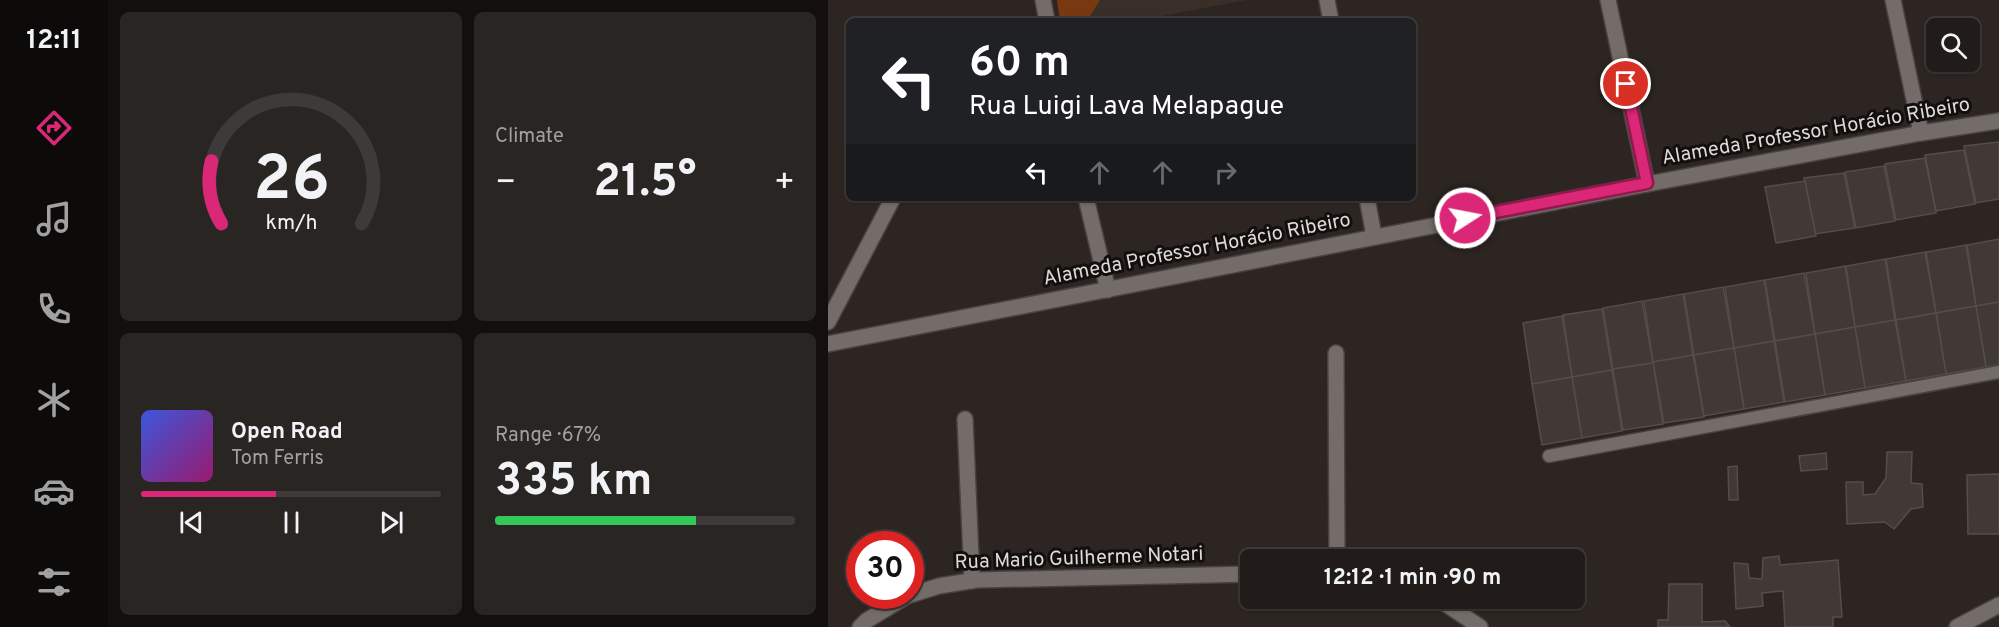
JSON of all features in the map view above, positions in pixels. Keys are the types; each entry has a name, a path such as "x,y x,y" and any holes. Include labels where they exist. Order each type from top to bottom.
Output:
{"street":[{"path":"1043,0 1046,18"},
{"path":"1327,0 1330,18"},
{"path":"1608,0 1647,183"},
{"path":"1893,0 1921,133"},
{"name":"Alameda Professor Horácio Ribeiro","path":"828,345 1647,183 1999,121"},
{"path":"828,322 890,201"},
{"path":"1087,201 1108,290"},
{"path":"1368,201 1374,236"},
{"path":"1336,353 1337,549"},
{"path":"965,419 972,581"},
{"name":"Rua Mario Guilherme Notari","path":"924,590 972,581 1240,574"},
{"path":"1957,627 1999,605"},
{"name":"Rua Mario Guilherme Notari","path":"860,627 886,609"},
{"path":"1439,609 1463,627"},
{"path":"1453,609 1480,627"}],"lane":[{"path":"1549,456 1999,372"}],"shaded area":[{"path":"1057,0 1100,0 1089,18 1060,18"},
{"path":"1100,0 1247,0 1151,18 1089,18"}],"building":[{"path":"1999,142 1999,199 1976,203 1964,146"},
{"path":"1964,150 1975,204 1936,211 1925,155"},
{"path":"1925,158 1936,213 1896,220 1885,164"},
{"path":"1884,166 1895,221 1856,228 1845,172"},
{"path":"1844,173 1855,228 1815,234 1804,178"},
{"path":"1805,181 1816,236 1776,243 1765,187"},
{"path":"1999,239 1999,302 1976,306 1967,245"},
{"path":"1966,245 1976,306 1936,313 1926,252"},
{"path":"1925,252 1936,313 1896,320 1886,259"},
{"path":"1885,259 1895,320 1855,327 1846,266"},
{"path":"1845,266 1855,327 1815,334 1806,273"},
{"path":"1804,273 1815,334 1775,341 1765,280"},
{"path":"1764,280 1774,341 1734,348 1725,287"},
{"path":"1723,287 1734,348 1694,355 1684,294"},
{"path":"1683,294 1693,355 1653,362 1644,301"},
{"path":"1642,301 1653,363 1613,369 1603,308"},
{"path":"1999,302 1999,365 1986,367 1976,306"},
{"path":"1976,306 1986,367 1946,374 1936,313"},
{"path":"1602,309 1612,370 1572,377 1563,315"},
{"path":"1936,313 1946,374 1906,381 1896,320"},
{"path":"1562,316 1572,377 1532,384 1523,323"},
{"path":"1895,320 1906,381 1865,388 1855,327"},
{"path":"1855,327 1865,388 1825,395 1815,334"},
{"path":"1815,334 1825,395 1785,402 1775,341"},
{"path":"1774,341 1784,402 1744,409 1734,348"},
{"path":"1734,348 1744,409 1704,416 1694,355"},
{"path":"1693,355 1704,417 1664,423 1653,362"},
{"path":"1653,363 1663,424 1623,430 1613,369"},
{"path":"1612,370 1622,431 1582,438 1572,377"},
{"path":"1572,377 1582,438 1542,445 1532,384"},
{"path":"1887,452 1912,452 1911,483 1922,484 1923,507 1911,509 1894,529 1885,522 1847,524 1846,482 1863,482 1863,495 1875,494 1886,478"},
{"path":"1826,453 1827,469 1801,471 1799,456"},
{"path":"1737,466 1738,500 1729,500 1728,467"},
{"path":"1999,474 1999,534 1968,534 1967,475"},
{"path":"1779,556 1780,565 1838,560 1842,617 1833,617 1833,627 1785,627 1783,591 1762,593 1763,606 1736,609 1734,563 1748,564 1749,578 1762,579 1763,558"},
{"path":"1669,584 1702,584 1702,622 1725,621 1730,627 1658,627 1658,620 1668,620"}],"route":[{"path":"1465,218 1647,183 1626,84"}]}
